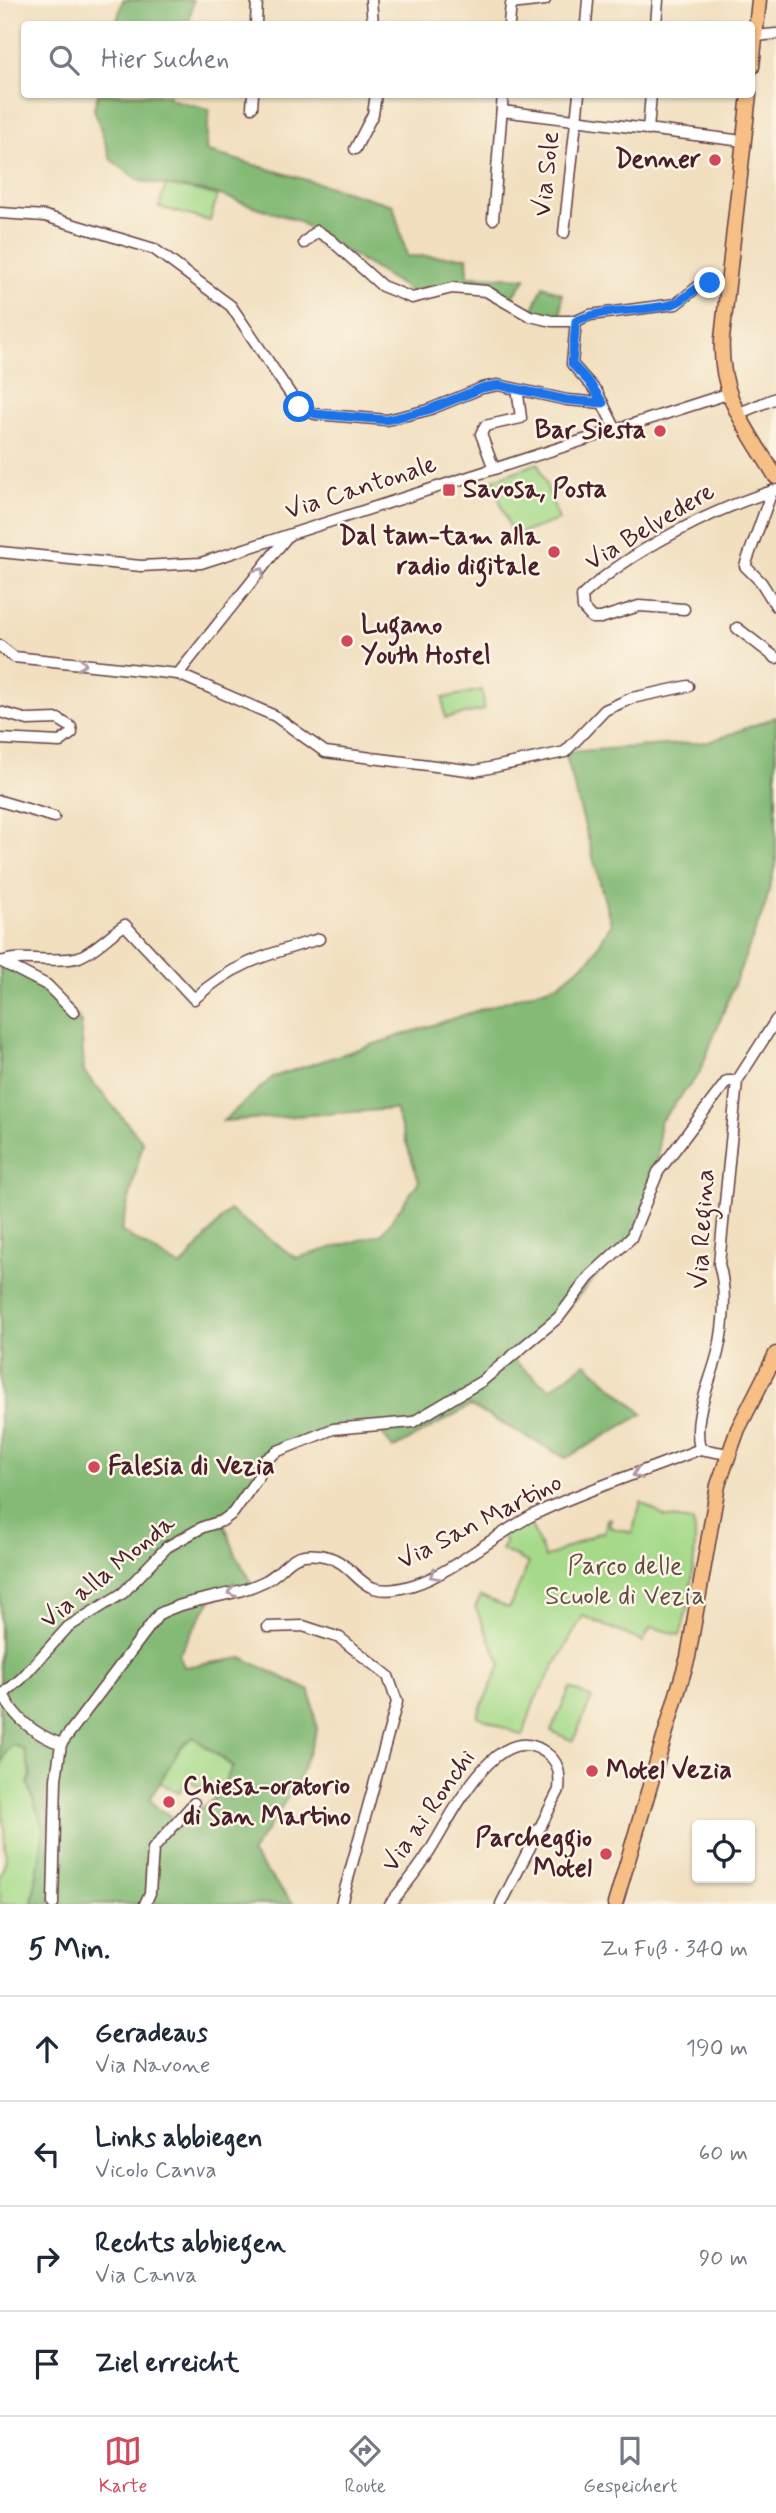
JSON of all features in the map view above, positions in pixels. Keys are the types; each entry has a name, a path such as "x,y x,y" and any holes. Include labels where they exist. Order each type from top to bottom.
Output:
{"main road":[{"path":"755,36 759,0"},
{"path":"748,98 722,348 727,394 774,486"},
{"path":"615,1904 688,1657 716,1493 728,1454 776,1353"}],"street":[{"path":"256,21 257,0"},
{"path":"371,0 373,21"},
{"path":"509,21 511,4 545,0"},
{"path":"586,21 588,0"},
{"path":"656,21 658,0"},
{"path":"755,36 776,34"},
{"path":"252,107 253,98"},
{"path":"355,149 373,114 375,98"},
{"name":"Via Sole","path":"493,219 503,98"},
{"name":"Via Sole","path":"564,233 579,98"},
{"path":"648,130 651,98"},
{"name":"Via Sole","path":"502,111 743,141"},
{"path":"0,213 45,216 154,249 231,306 299,407 315,414 387,420 428,410 482,388 498,385 567,400 603,403"},
{"path":"304,243 317,231 331,240 382,286 412,298 452,288 486,291 530,316 576,321 590,315 676,304 700,285 728,285"},
{"path":"576,321 572,364 589,382 603,403 615,430"},
{"name":"Via Cantonale","path":"0,552 167,567 201,563 727,394"},
{"path":"494,469 481,434 485,426 521,418 518,395"},
{"path":"737,414 776,398"},
{"path":"774,486 745,566 761,582 776,606"},
{"name":"Via Belvedere","path":"684,609 639,606 593,618 583,608 582,596 638,556 728,504 774,486"},
{"path":"178,674 289,536"},
{"path":"737,628 776,658"},
{"path":"0,646 14,657 178,674 275,716 325,752 475,771 565,752 605,710 632,698 688,686"},
{"path":"0,712 27,719 58,719 71,727 72,733 60,742 0,739"},
{"path":"0,801 54,817"},
{"path":"1,961 9,958 37,962 81,957 125,925 194,999 221,975 243,962 319,939"},
{"path":"1,961 47,985 74,1012"},
{"name":"Via Regina","path":"700,1449 697,1432 699,1416 720,1340 723,1280 719,1264 737,1080 776,1020"},
{"name":"Via alla Monda","path":"2,1696 68,1627 123,1593 167,1547 233,1513 259,1476 265,1460 278,1451 333,1429 413,1422 482,1381 559,1317 589,1277 631,1238 658,1172 727,1081 737,1080"},
{"path":"700,1449 728,1454"},
{"name":"Via San Martino","path":"53,1904 56,1779 61,1744 159,1614 179,1604 254,1586 267,1580 287,1560 307,1555 330,1558 350,1571 364,1586 374,1590 389,1591 416,1585 537,1513 700,1449"},
{"name":"Via ai Ronchi","path":"268,1627 303,1626 340,1638 388,1676 397,1702 341,1904"},
{"path":"2,1696 10,1709 27,1725 61,1744"},
{"name":"Via ai Ronchi","path":"390,1904 426,1857 478,1774 505,1749 526,1745 542,1750 554,1759 559,1772 559,1790 501,1904"},
{"path":"145,1904 150,1893 153,1849 194,1803"}],"green space":[{"path":"123,0 193,0 190,21 117,21"},
{"path":"97,98 169,98 209,109 206,151 393,205 407,256 467,257 468,276 526,278 510,301 484,289 462,284 412,292 296,220 214,193 140,181 111,160 94,109"},
{"path":"167,181 217,196 210,221 159,207"},
{"path":"543,286 562,294 561,317 531,314"},
{"path":"538,463 559,520 513,536 492,480"},
{"path":"482,690 484,710 445,718 443,698"},
{"path":"776,717 776,863 765,906 699,1074 659,1123 658,1172 631,1238 559,1317 510,1358 550,1389 586,1363 643,1414 566,1458 470,1406 393,1449 377,1425 333,1429 278,1451 223,1521 237,1557 254,1586 211,1599 179,1654 184,1667 243,1658 310,1691 317,1730 297,1783 251,1854 294,1904 32,1904 44,1831 28,1784 31,1774 24,1749 13,1745 7,1750 0,1768 0,968 3,962 47,985 74,1012 81,1023 84,1072 143,1142 121,1231 181,1267 229,1210 296,1258 382,1234 419,1181 395,1109 223,1121 273,1077 559,984 591,958 611,924 565,752 709,742","holes":["193,1737 233,1766 216,1797 182,1822 158,1809 150,1799 180,1748"]},
{"name":"Parco delle Scuole di Vezia","path":"641,1502 665,1517 692,1521 694,1559 680,1635 651,1627 643,1642 583,1616 534,1702 523,1736 477,1716 501,1664 475,1607 481,1596 509,1608 529,1563 501,1550 505,1542 503,1532 528,1518 545,1558 600,1532 604,1533 607,1519 611,1518 609,1527 632,1533"},
{"path":"570,1688 592,1698 573,1741 551,1731"},
{"path":"193,1737 233,1767 216,1797 187,1779 179,1793 159,1782 180,1748"},
{"path":"13,1745 24,1749 31,1774 28,1784 44,1831 32,1904 0,1904 0,1876 6,1859 0,1768 7,1750"}],"place":[{"name":"Denner","path":"715,160"},
{"name":"Bar Siesta","path":"660,431"},
{"name":"Savosa, Posta","path":"449,490"},
{"name":"Dal tam-tam alla radio digitale","path":"554,552"},
{"name":"Lugano Youth Hostel","path":"347,641"},
{"name":"Falesia di Vezia","path":"94,1467"},
{"name":"Motel Vezia","path":"592,1771"},
{"name":"Chiesa-oratorio di San Martino","path":"169,1802"},
{"name":"Parcheggio Motel","path":"606,1854"}],"route":[{"path":"299,407 315,414 387,420 428,410 482,388 498,385 567,400 603,403 597,392 572,364 576,321 590,315 676,304 691,290 710,283"}]}
